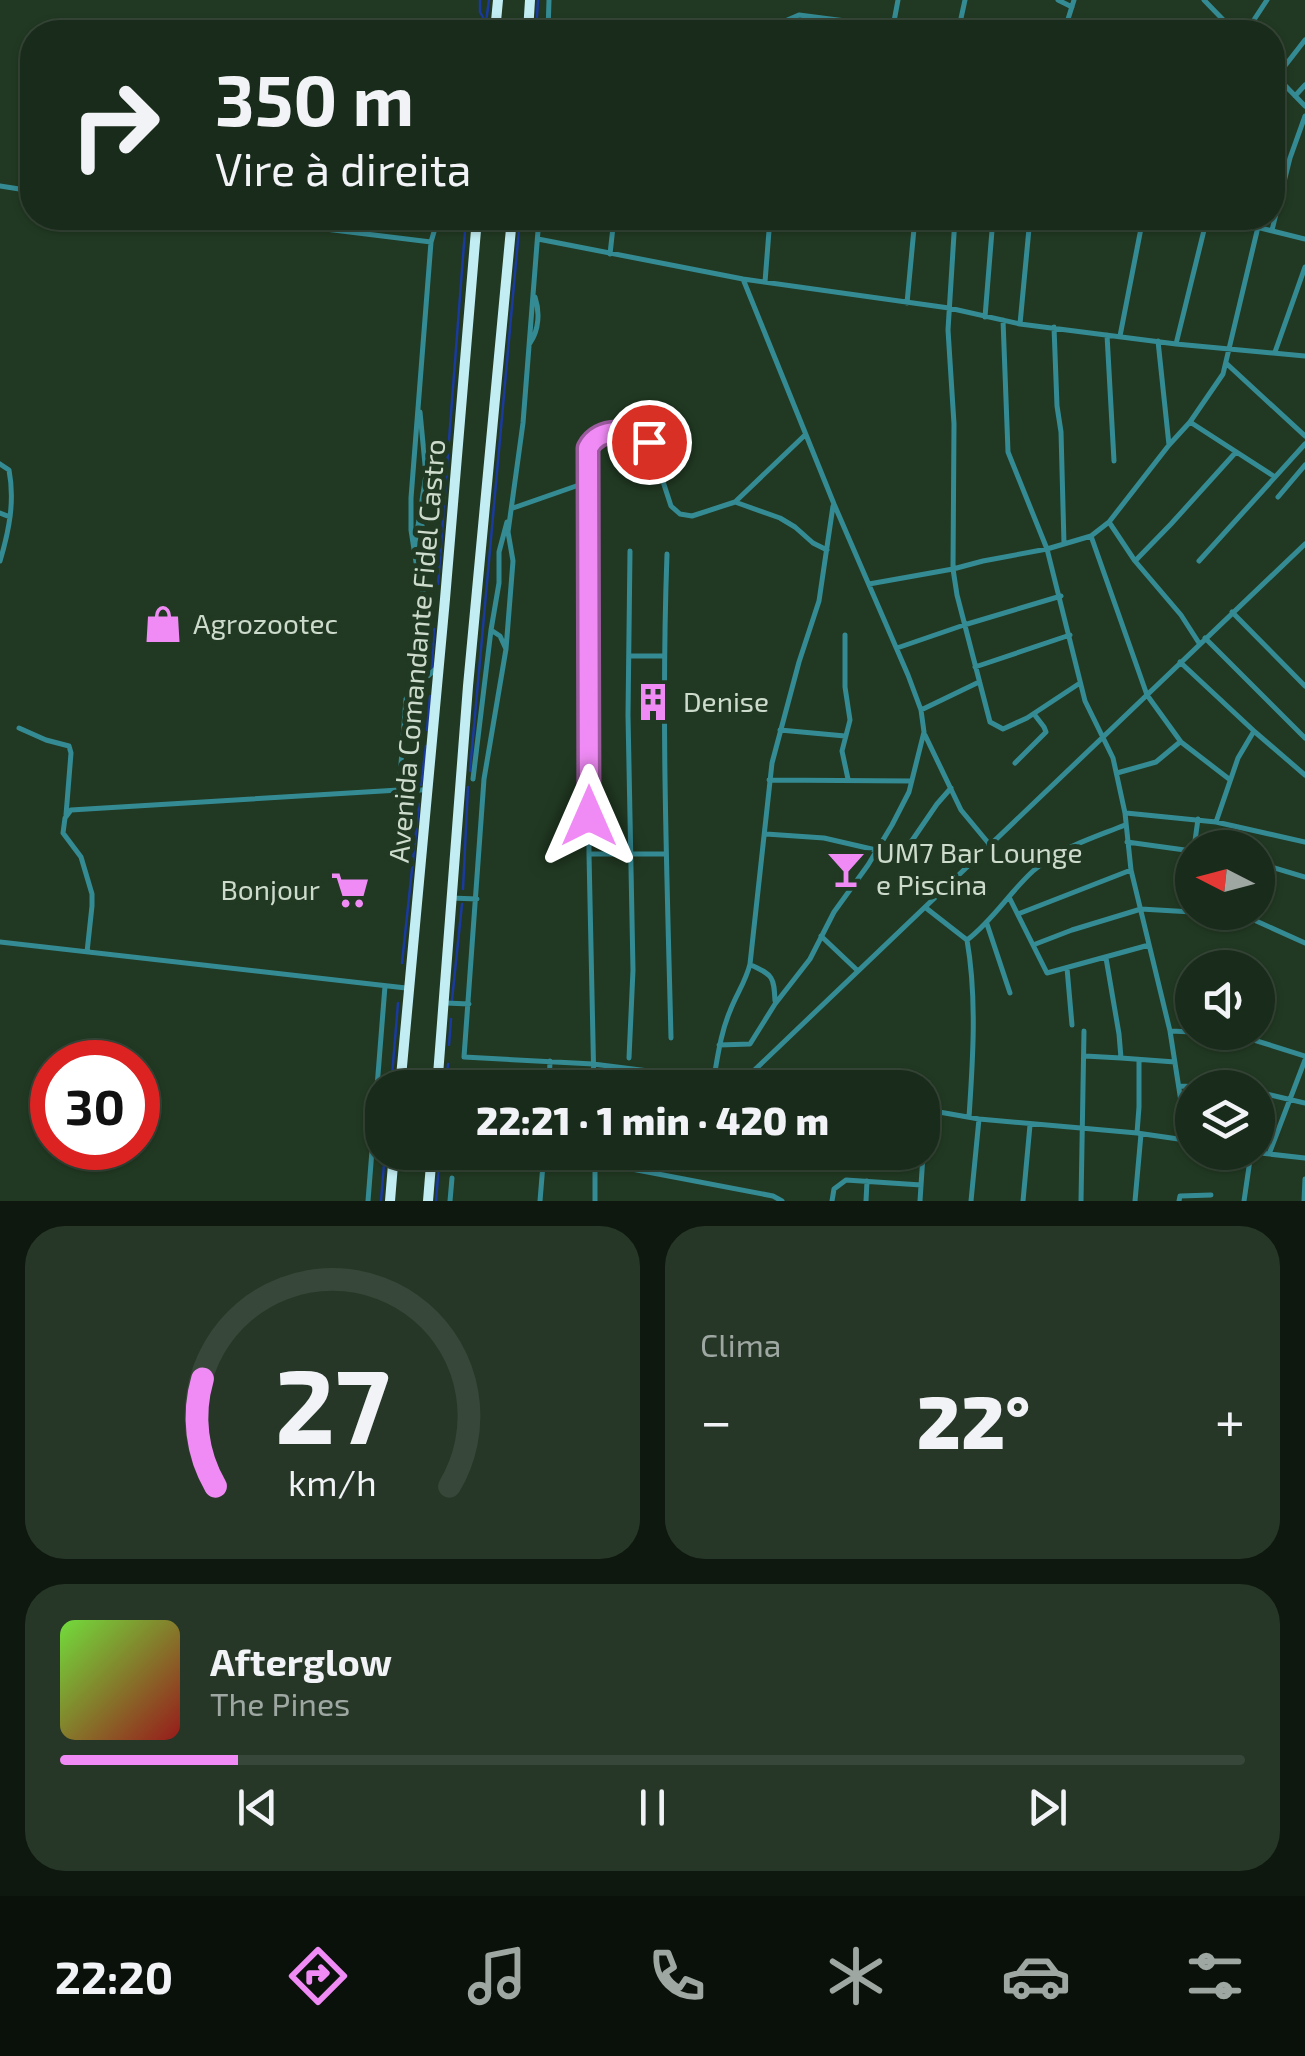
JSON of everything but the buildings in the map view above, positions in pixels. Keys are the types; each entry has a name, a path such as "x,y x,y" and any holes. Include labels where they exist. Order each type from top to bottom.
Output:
{"highway":[{"name":"Avenida Comandante Fidel Castro","path":"402,1070 476,230"},
{"name":"Avenida Comandante Fidel Castro","path":"437,1070 451,898 467,779 511,230"},
{"path":"392,1170 393,1201"},
{"path":"426,1197 430,1170"}],"street":[{"path":"1058,0 1073,3"},
{"path":"1204,0 1223,20"},
{"path":"787,20 793,16 832,20"},
{"path":"1285,63 1305,40"},
{"path":"1285,85 1305,106"},
{"path":"1295,96 1305,85"},
{"path":"1285,178 1305,116"},
{"path":"333,230 431,242"},
{"path":"426,568 416,562 414,553 411,498 434,230"},
{"path":"538,230 523,423 508,532 513,562 506,649 484,780 464,1056 649,1070"},
{"path":"610,254 613,230"},
{"path":"765,282 769,230"},
{"path":"907,303 915,230"},
{"path":"954,230 948,330 954,424 953,569 987,715 997,727 1008,728 1080,683"},
{"path":"985,316 992,230"},
{"path":"1020,324 1029,230"},
{"path":"1120,336 1140,230"},
{"path":"1176,344 1204,230"},
{"path":"869,584 1064,545 1091,536 1109,522 1219,382 1258,230"},
{"path":"1272,230 1305,238"},
{"path":"538,239 743,279 949,308 1020,324 1305,356"},
{"path":"1276,352 1305,267"},
{"path":"743,279 921,710 924,732 961,810 990,846"},
{"path":"1003,320 1008,452 1047,549 1090,715 1111,750 1118,773 1131,870 1177,1070"},
{"path":"1054,327 1064,545"},
{"path":"1107,334 1114,462"},
{"path":"1158,341 1169,445"},
{"path":"1226,364 1305,436"},
{"path":"414,553 426,475 418,404"},
{"path":"1190,422 1275,477"},
{"path":"593,1070 589,444 598,435 628,433 649,442 671,506 676,512 692,516 735,502 806,434"},
{"path":"1199,561 1305,444"},
{"path":"1135,560 1236,452"},
{"path":"1278,497 1305,463 1296,453"},
{"path":"0,464 10,472 10,518 0,562"},
{"path":"484,780 467,779 498,592 502,537 513,508 578,485 590,491"},
{"path":"735,502 780,518 827,550"},
{"path":"715,1070 728,1016 750,964 769,780 798,662 817,608 834,504"},
{"path":"0,513 10,518"},
{"path":"421,518 426,544 422,606"},
{"path":"1109,522 1135,560 1202,640 1305,738"},
{"path":"1091,536 1148,695 1181,742 1229,779"},
{"path":"756,1070 1202,640 1302,552 1305,544"},
{"path":"629,1058 633,982 629,854 630,551"},
{"path":"667,554 663,656 672,1038"},
{"path":"498,592 513,562"},
{"path":"896,648 1060,596"},
{"path":"1232,612 1305,686"},
{"path":"491,630 500,636 506,649"},
{"path":"975,667 1070,635"},
{"path":"844,636 845,687 850,712 842,756 848,780"},
{"path":"628,656 663,656"},
{"path":"1180,662 1305,776"},
{"path":"399,790 406,699 439,666"},
{"path":"921,710 978,682"},
{"path":"1015,764 1046,732 1034,714"},
{"path":"19,728 69,746 71,752 63,833 81,856 92,894 86,952"},
{"path":"780,730 845,736"},
{"path":"1216,822 1229,779 1254,731"},
{"path":"720,1046 750,1044 801,972 909,792 924,732"},
{"path":"1118,773 1148,766 1181,742"},
{"path":"769,780 912,781"},
{"path":"912,842 950,788"},
{"path":"66,818 75,809 427,790"},
{"path":"1125,813 1198,819 1305,842"},
{"path":"1196,830 1198,819"},
{"path":"967,940 1052,856 1126,825"},
{"path":"766,834 835,840 877,851"},
{"path":"1128,842 1175,847"},
{"path":"589,854 666,854"},
{"path":"1275,868 1305,877"},
{"path":"1018,914 1131,870"},
{"path":"1009,897 1047,973 1149,945"},
{"path":"451,898 477,899"},
{"path":"926,908 967,940 972,1022 969,1117"},
{"path":"1033,945 1141,910 1175,911"},
{"path":"987,924 1010,993"},
{"path":"1275,924 1305,942"},
{"path":"821,936 858,970"},
{"path":"0,942 409,989"},
{"path":"1106,958 1120,1058"},
{"path":"750,964 773,978 775,1004"},
{"path":"1067,968 1072,1025"},
{"path":"368,1201 385,986"},
{"path":"443,1003 469,1004"},
{"path":"1080,1201 1084,1031"},
{"path":"1170,1031 1175,1031"},
{"path":"1275,1048 1305,1058 1275,1139"},
{"path":"1084,1056 1175,1062"},
{"path":"1135,1201 1139,1060"},
{"path":"549,1070 550,1061"},
{"path":"1275,1097 1305,1103"},
{"path":"940,1112 1030,1126 1175,1139"},
{"path":"971,1201 979,1119"},
{"path":"1023,1201 1030,1126"},
{"path":"1275,1155 1305,1158"},
{"path":"540,1201 543,1170"},
{"path":"595,1170 595,1201"},
{"path":"635,1170 773,1196 782,1201"},
{"path":"920,1201 921,1170"},
{"path":"1244,1201 1248,1170"},
{"path":"450,1201 452,1178"},
{"path":"1304,1201 1305,1178"},
{"path":"832,1201 834,1189 842,1181 920,1185"},
{"path":"866,1201 867,1181"},
{"path":"746,1192 746,1201"},
{"path":"1179,1201 1182,1196 1211,1195"}],"waterway":[{"path":"480,0 484,20"},
{"path":"486,20 489,0"},
{"path":"537,20 538,0"},
{"path":"438,584 465,230"},
{"path":"470,771 519,230"},
{"path":"432,669 434,629"},
{"path":"427,730 430,696"},
{"path":"421,785 426,746"},
{"path":"463,889 468,787"},
{"path":"402,963 419,804"},
{"path":"452,1000 462,904"},
{"path":"392,1070 398,1003"},
{"path":"449,1045 451,1019"},
{"path":"448,1064 448,1070"},
{"path":"381,1201 384,1170"},
{"path":"436,1201 439,1170"}],"place":[{"name":"Agrozootec","path":"163,624"},
{"name":"Denise","path":"653,702"},
{"name":"UM7 Bar Lounge e Piscina","path":"846,869"},
{"name":"Bonjour","path":"350,890"}],"route":[{"path":"589,816 588,448 594,437 606,433 638,435 649,442"}]}
